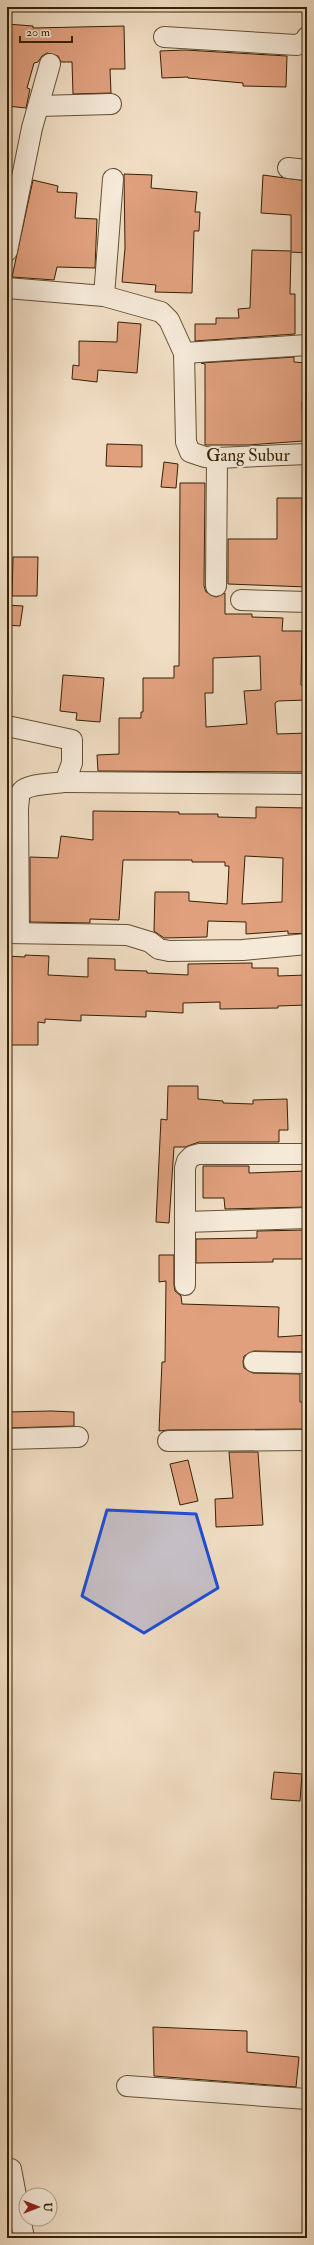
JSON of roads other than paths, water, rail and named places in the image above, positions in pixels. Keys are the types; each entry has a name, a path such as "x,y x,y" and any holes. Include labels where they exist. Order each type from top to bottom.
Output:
{"street":[{"path":"164,37 297,45 305,41 307,37"},
{"path":"7,251 24,161 50,64"},
{"path":"39,106 111,104"},
{"path":"104,296 113,179"},
{"path":"7,288 104,296 161,312 169,320 184,354 307,346"},
{"name":"Gang Subur","path":"184,354 186,442 190,452 205,457 217,458 307,454"},
{"path":"216,586 217,458"},
{"path":"241,600 307,602"},
{"path":"7,726 72,740 72,763 65,782"},
{"path":"307,784 65,782 31,787 23,790 20,796 13,933 127,935 150,942 159,949 169,951 243,950 307,944"},
{"path":"185,1284 185,1168 187,1161 192,1156 199,1154 307,1154"},
{"path":"185,1222 307,1218"},
{"path":"254,1362 307,1363"},
{"path":"7,1439 78,1437"},
{"path":"168,1441 307,1440"},
{"path":"127,2086 307,2099"},
{"path":"11,2169 24,2238"}]}
